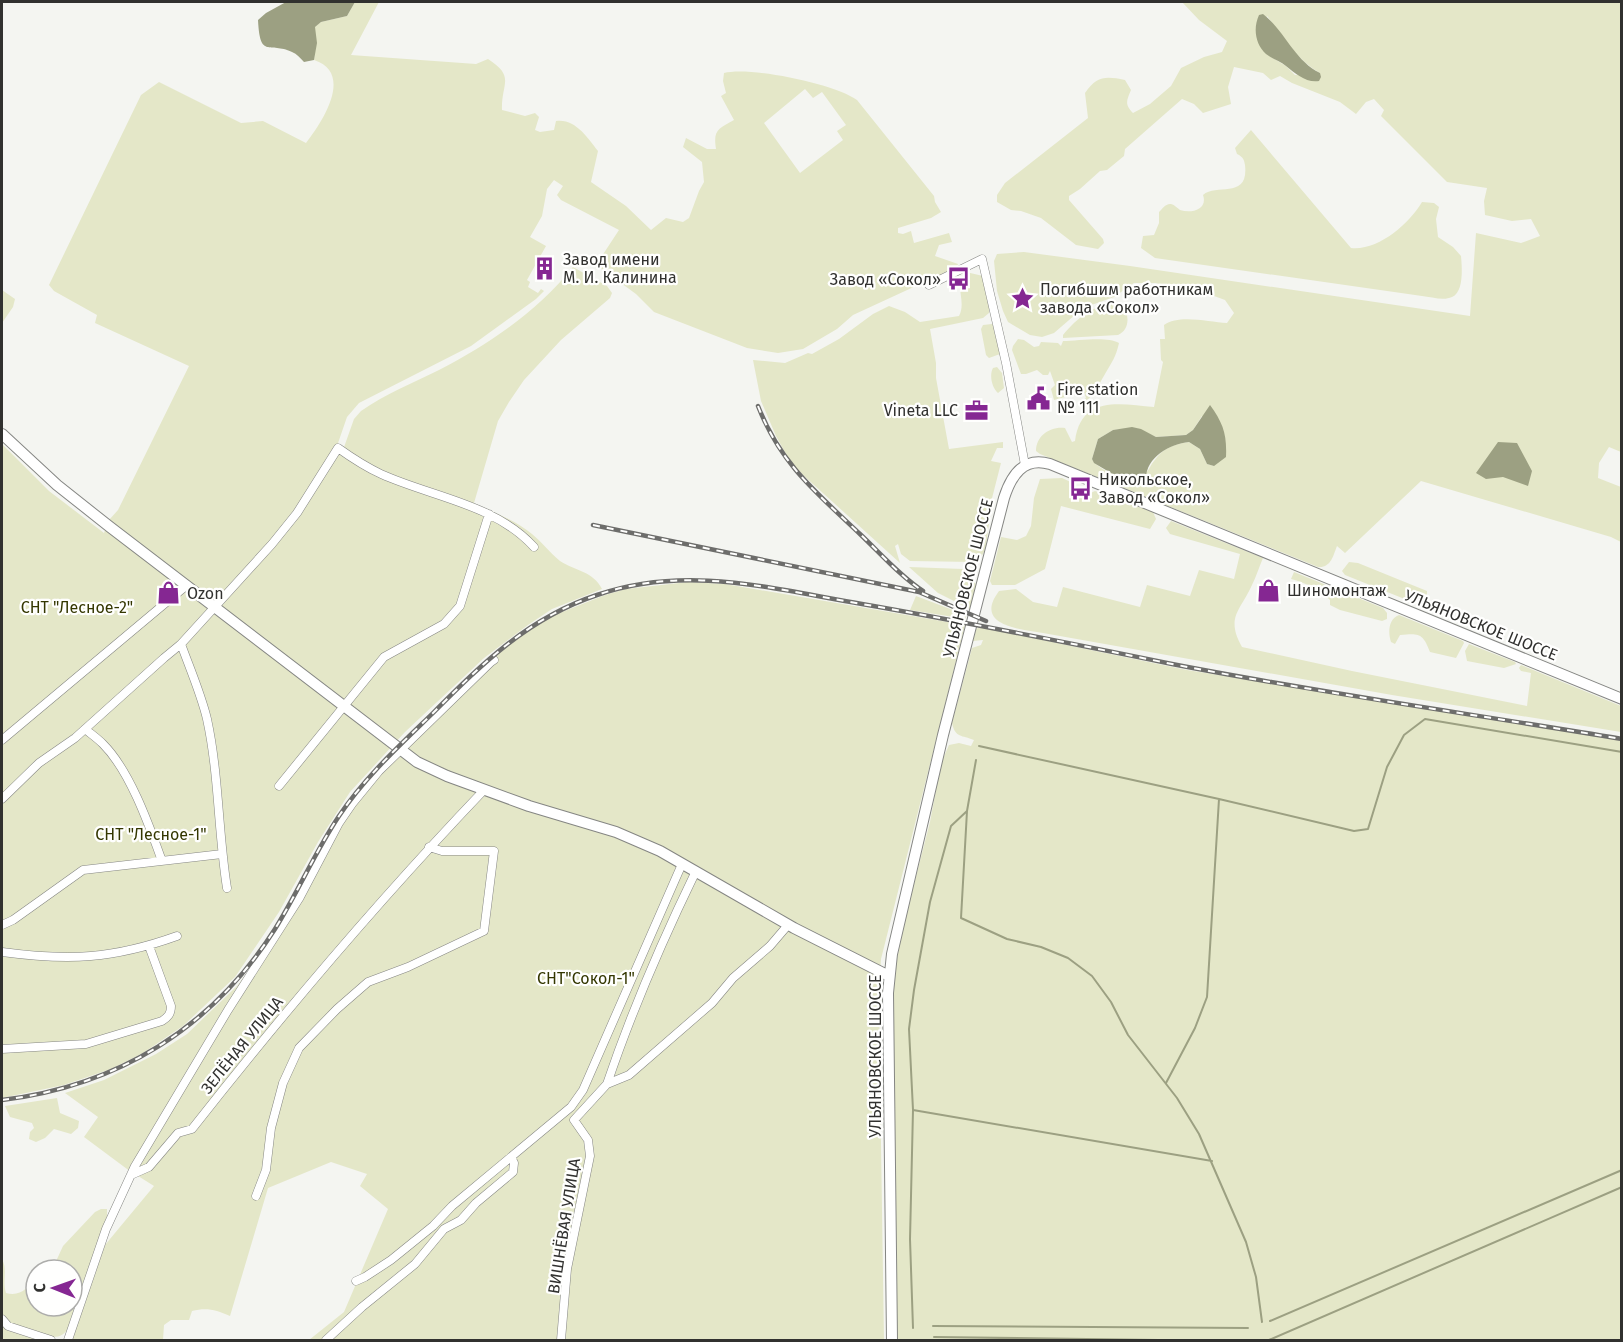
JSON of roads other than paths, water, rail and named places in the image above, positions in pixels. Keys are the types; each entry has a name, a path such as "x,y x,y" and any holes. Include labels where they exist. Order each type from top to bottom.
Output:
{"main road":[{"path":"2,434 57,485 417,762 529,806 616,832 696,871 788,925 889,976"},
{"name":"УЛЬЯНОВСКОЕ ШОССЕ","path":"892,1341 889,976 892,954 943,735 1004,498 1012,477 1025,465 1037,462 1050,464 1622,699"}],"street":[{"path":"929,285 982,259 1006,363 1025,465"},
{"path":"2,799 39,763 75,738 181,645 297,513 338,448 382,474 489,514 523,535 534,547"},
{"path":"279,786 384,657 444,624 460,606 489,514"},
{"path":"2,740 187,585"},
{"path":"181,645 206,716 212,745 227,888"},
{"path":"68,1341 106,1229 131,1175 228,1010 300,897 339,823 379,771 494,660"},
{"path":"85,729 104,744 119,765 140,803 162,861"},
{"name":"ЗЕЛЁНАЯ УЛИЦА","path":"131,1175 149,1167 178,1133 192,1129 260,1042 429,847 484,790"},
{"path":"256,1196 266,1170 271,1128 283,1083 299,1048 337,1009 368,982 408,967 484,931 494,851 442,851 429,847"},
{"path":"2,925 13,920 83,870 222,854"},
{"path":"356,1281 374,1272 433,1226 452,1206 571,1107 583,1090 682,864"},
{"path":"607,1084 624,1032 656,955 696,871"},
{"path":"607,1084 629,1075 712,1003 733,978 770,946 788,925"},
{"path":"2,952 79,958 109,955 148,946 177,936"},
{"path":"2,1049 86,1044 162,1021 168,1017 171,1006 148,946"},
{"name":"ВИШНЁВАЯ УЛИЦА","path":"561,1341 567,1269 590,1156 588,1140 574,1120 607,1084"},
{"path":"326,1341 362,1307 415,1264 444,1229 460,1220 476,1203 513,1172 514,1163 511,1157"},
{"path":"2,1319 8,1326 51,1341"}],"waterway":[{"path":"979,746 1354,831 1368,829 1387,767 1404,735 1425,719 1622,752"},
{"path":"976,760 967,811 961,918 1007,939 1041,947 1068,958 1092,976 1111,1002 1128,1035 1177,1098 1199,1134 1246,1242 1256,1277 1262,1322"},
{"path":"1166,1083 1195,1028 1207,997 1219,799"},
{"path":"913,1328 910,1239 913,1110 909,1029 930,902 951,826 967,811"},
{"path":"913,1110 1212,1161"},
{"path":"1270,1321 1622,1170"},
{"path":"1269,1340 1622,1187"},
{"path":"933,1326 1248,1328"},
{"path":"934,1337 1158,1340"}],"railway":[{"path":"758,406 778,445 802,477 906,579 923,591"},
{"path":"593,525 919,592 986,621"},
{"path":"2,1100 44,1093 85,1081 123,1066 192,1023 222,996 250,964 275,929 339,816 371,775 395,750 470,677 528,629 572,605 597,595 631,586 664,581 697,580 762,586 979,625 1228,675 1622,739"}],"place":[{"name":"Завод имени М. И. Калинина","path":"545,268"},
{"name":"Завод «Сокол»","path":"959,279"},
{"name":"Погибшим работникам завода «Сокол»","path":"1022,298"},
{"name":"Fire station № 111","path":"1039,398"},
{"name":"Vineta LLC","path":"976,410"},
{"name":"Никольское, Завод «Сокол»","path":"1081,488"},
{"name":"Шиномонтаж","path":"1269,590"},
{"name":"Ozon","path":"169,593"}],"park label":[{"name":"СНТ \"Лесное-2\"","path":"77,607"},
{"name":"СНТ \"Лесное-1\"","path":"151,834"},
{"name":"СНТ\"Сокол-1\"","path":"586,978"}]}
